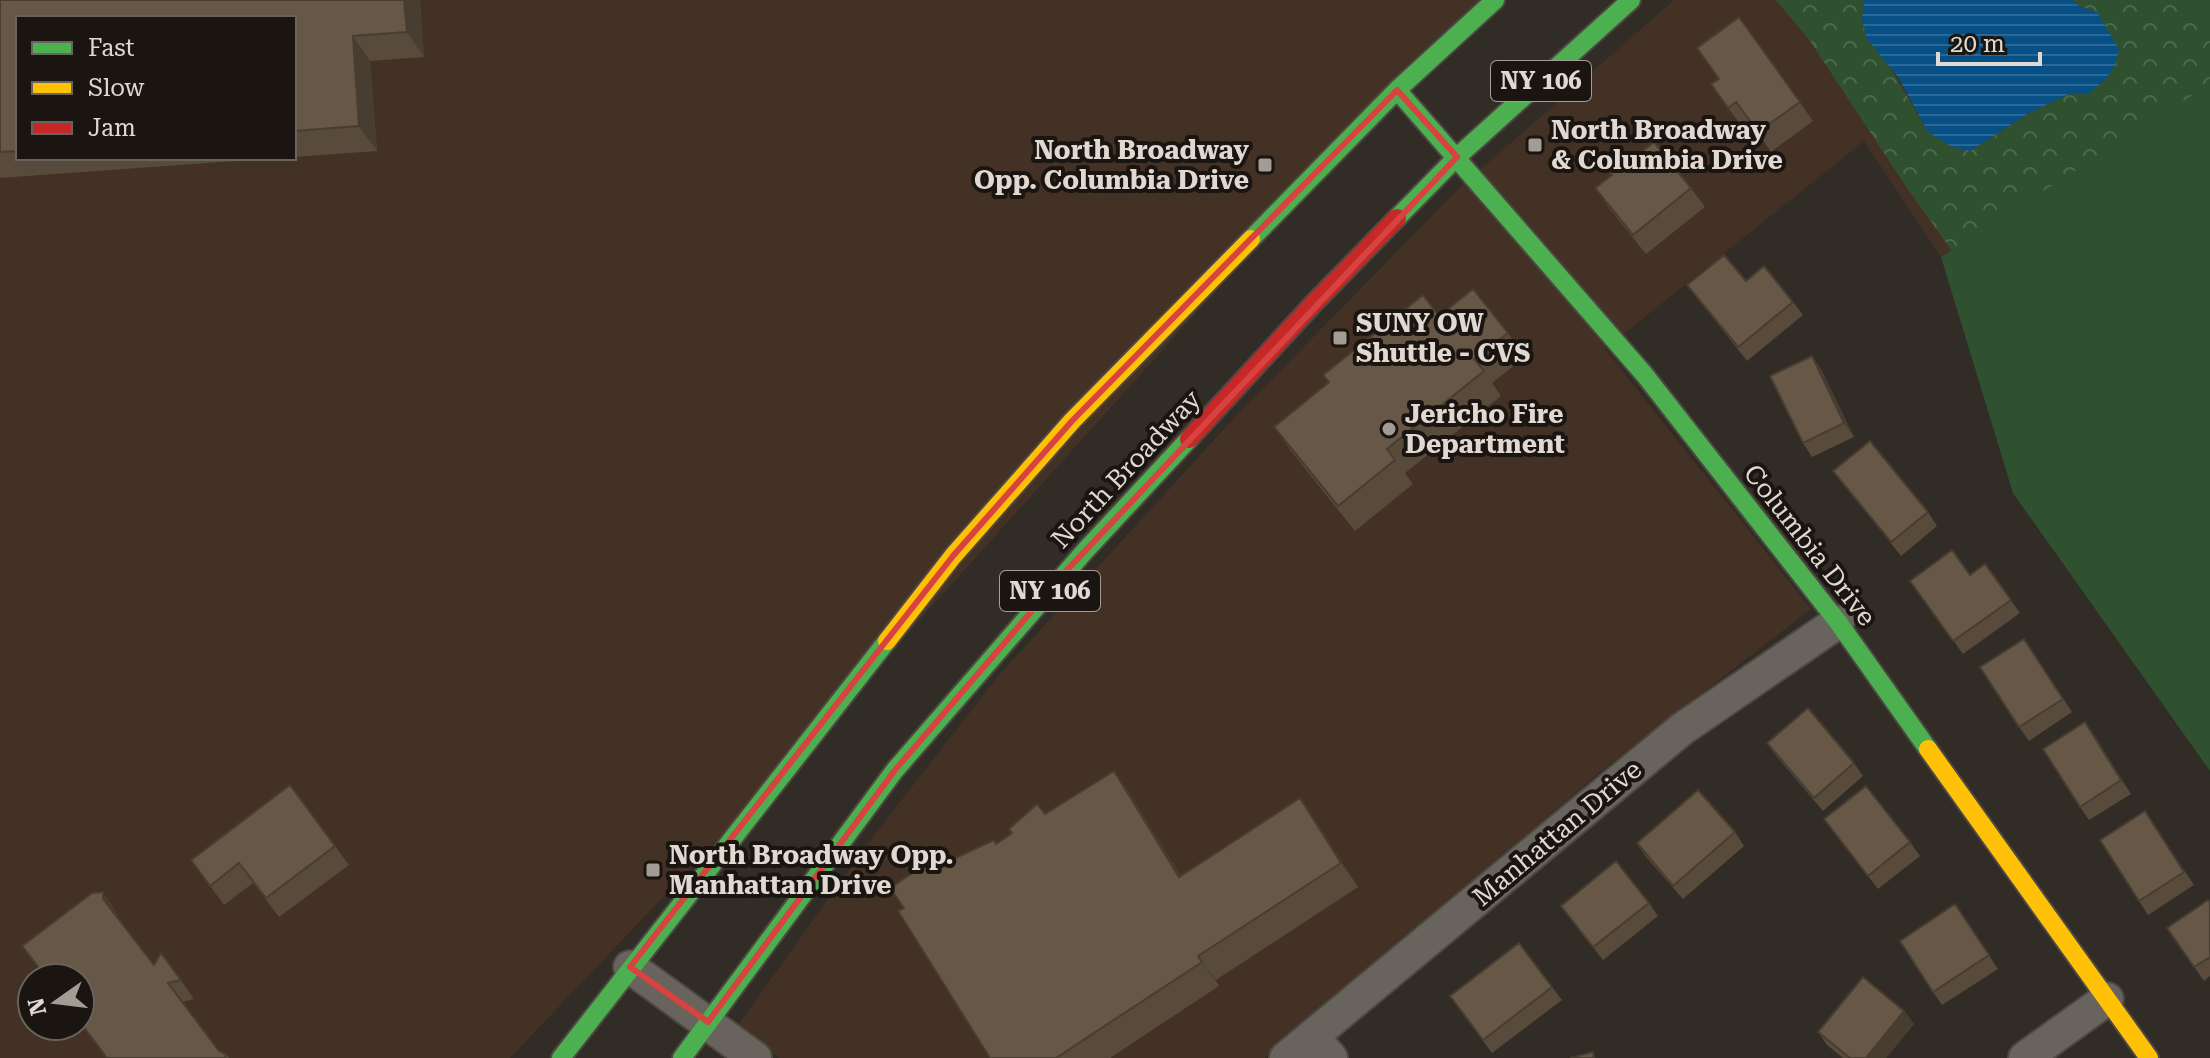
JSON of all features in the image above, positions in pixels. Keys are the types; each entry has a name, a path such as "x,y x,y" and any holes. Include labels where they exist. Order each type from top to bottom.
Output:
{"main road":[{"path":"561,1058 953,556 1072,421 1397,90 1495,0"},
{"name":"North Broadway","path":"682,1058 895,770 1076,561 1314,303 1457,157 1631,0"},
{"name":"Columbia Drive","path":"1397,90 1644,374 1838,622 2149,1058"}],"street":[{"name":"Manhattan Drive","path":"1286,1058 1322,1047 1682,729 1838,622"},
{"path":"630,967 755,1058"},
{"path":"2025,1058 2107,999"}],"highlighted area":[{"path":"1397,90 1457,157 1068,569 895,770 708,1022 630,967 953,556 1072,421"}],"shaded area":[{"path":"0,0 1495,0 1397,90 787,767 510,1058 0,1058"},
{"path":"1674,0 2210,0 2210,84 1941,257 1864,141 1605,349 1811,609 1596,775 1265,1058 779,1058 736,1028 871,839 999,675 1236,416 1459,188"}],"green space":[{"path":"1776,0 1864,0 1862,19 1928,132 1970,151 2029,113 2071,93 2088,94 2106,79 2115,65 2097,12 2080,7 2072,0 2178,0 2210,31 2210,566 1992,307 1907,188 1810,41"},
{"path":"2178,0 2210,0 2210,31"},
{"path":"2210,84 2210,771 2013,493 1941,257"}],"water":[{"path":"1864,0 2072,0 2080,7 2097,12 2119,49 2115,65 2106,79 2088,94 2071,93 2029,113 1970,151 1952,147 1928,132 1898,77 1867,39 1862,19"}],"building":[{"path":"0,0 404,0 407,32 353,36 359,126 296,131 296,16 16,16 16,151 0,152"},
{"path":"1739,17 1800,102 1758,132 1736,102 1728,108 1711,84 1719,79 1697,48"},
{"path":"1654,142 1691,188 1633,235 1595,188 1634,152 1636,156"},
{"path":"1724,255 1746,281 1764,266 1793,302 1738,347 1687,285"},
{"name":"Jericho Fire Department","path":"1473,289 1508,333 1474,359 1484,371 1387,449 1395,460 1338,506 1274,427 1329,382 1323,375 1423,295 1439,316"},
{"path":"1812,356 1844,423 1803,443 1770,376"},
{"path":"1870,441 1928,512 1891,542 1833,471"},
{"path":"1952,550 1970,575 1985,564 2011,600 1953,641 1910,581"},
{"path":"2024,639 2063,699 2019,727 1980,667"},
{"path":"1808,708 1854,763 1814,798 1767,743"},
{"path":"2085,722 2121,780 2080,807 2043,749"},
{"path":"1114,771 1179,877 1300,798 1341,863 1198,956 1202,962 1056,1058 990,1058 898,911 904,908 890,888 942,853 947,862 994,840 996,844 1012,833 1009,829 1037,804 1045,814"},
{"path":"290,785 335,846 266,898 239,863 210,886 191,860"},
{"path":"1866,786 1910,842 1868,876 1824,819"},
{"path":"1698,790 1735,832 1673,886 1637,843"},
{"path":"2145,811 2184,872 2139,901 2100,840"},
{"path":"1616,861 1649,903 1593,947 1561,906"},
{"path":"103,892 103,899 154,965 161,953 181,980 168,983 219,1051 226,1054 225,1058 107,1058 95,1042 96,962 34,962 22,946 92,893"},
{"path":"2208,900 2210,957 2194,967 2167,928"},
{"path":"1955,904 1989,955 1933,992 1900,941"},
{"path":"1519,943 1552,987 1483,1040 1450,996"},
{"path":"1863,977 1904,1011 1866,1058 1850,1058 1818,1032"},
{"path":"1593,1052 1594,1058 1570,1058"}],"traffic: fast":[{"path":"1251,239 1397,90 1495,0"},
{"path":"1397,218 1457,157 1631,0"},
{"path":"1397,90 1644,374 1838,622 1928,749"},
{"path":"682,1058 895,770 1084,552 1189,439"},
{"path":"561,1058 887,641"}],"traffic: slow":[{"path":"887,641 953,556 1072,421 1251,239"},
{"path":"1928,749 2149,1058"}],"traffic: jam":[{"path":"1189,439 1397,218"}],"place":[{"name":"North Broadway & Columbia Drive","path":"1535,145"},
{"name":"North Broadway Opp. Columbia Drive","path":"1265,165"},
{"name":"SUNY OW Shuttle - CVS","path":"1340,338"},
{"name":"Jericho Fire Department","path":"1389,429"},
{"name":"North Broadway Opp. Manhattan Drive","path":"653,870"}]}
